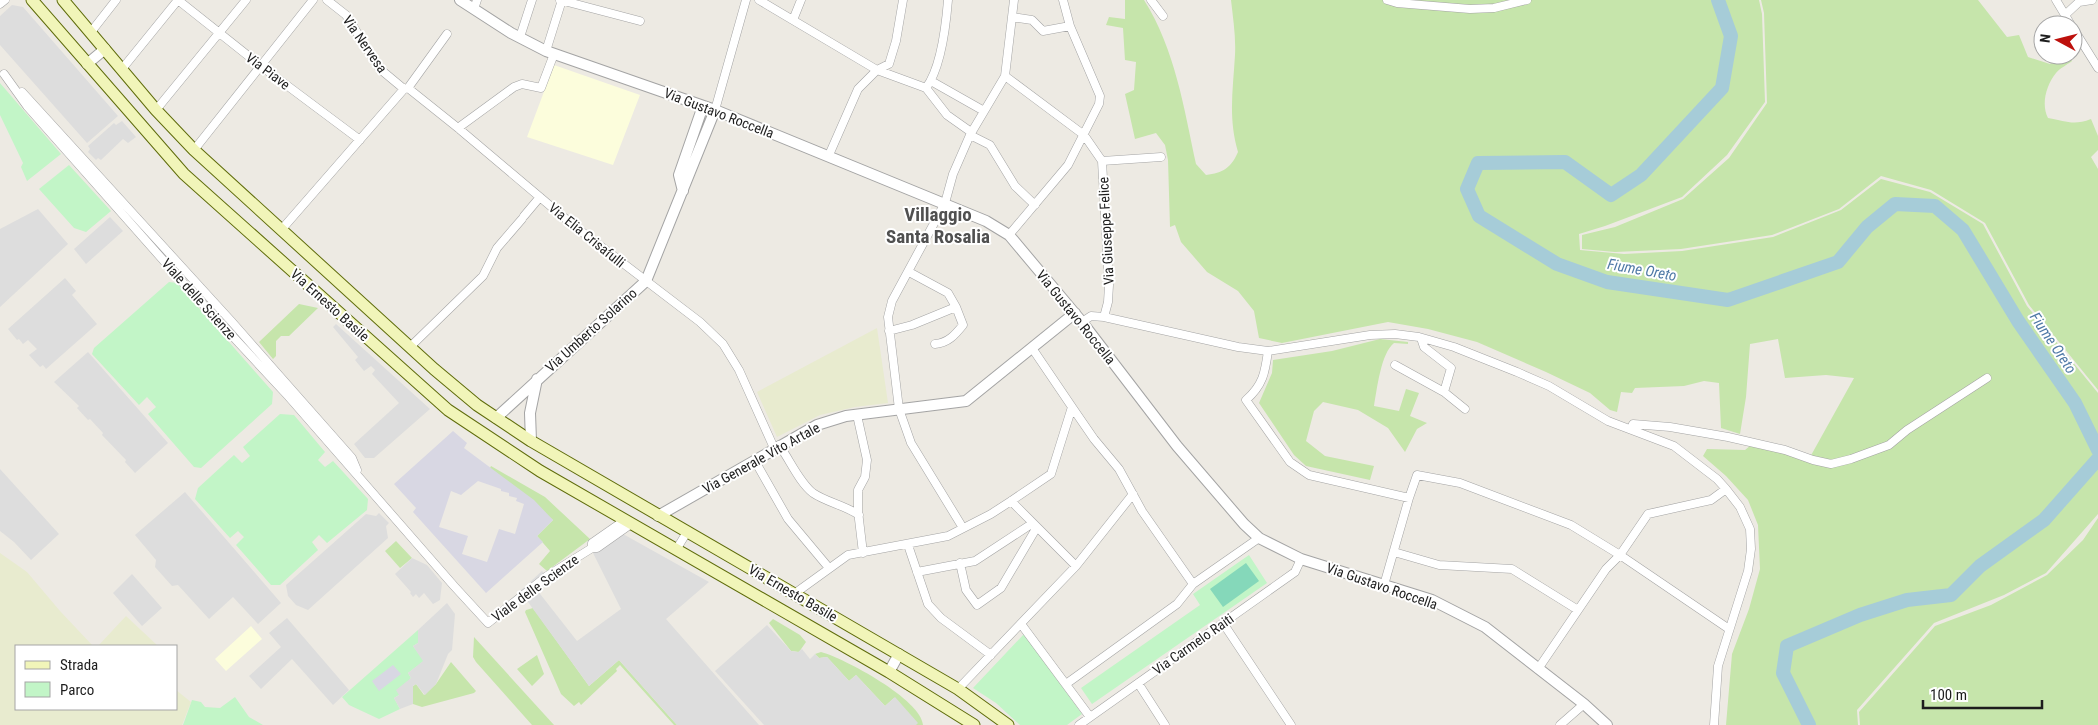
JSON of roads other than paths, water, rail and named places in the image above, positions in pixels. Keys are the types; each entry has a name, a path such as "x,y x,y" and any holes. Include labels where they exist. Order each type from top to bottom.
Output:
{"main road":[{"name":"Via Ernesto Basile","path":"32,0 184,174 448,410 540,471 889,672 974,725"},
{"name":"Via Ernesto Basile","path":"63,0 156,110 194,150 462,393 531,441 958,689 1008,725"}],"street":[{"path":"0,4 5,0"},
{"path":"91,32 116,0"},
{"path":"122,69 178,0"},
{"name":"Via Piave","path":"178,0 219,34 360,140"},
{"path":"156,110 246,0"},
{"path":"194,150 313,0"},
{"name":"Via Nervesa","path":"327,0 346,15 380,69 406,88"},
{"name":"Via Gustavo Roccella","path":"460,0 475,4 510,33 550,52 716,110 945,203 986,221 1009,235 1075,313 1177,446 1244,524 1259,538 1301,559 1432,600 1485,627 1584,704 1607,725"},
{"path":"520,37 532,0"},
{"path":"458,128 514,87 522,84 541,88 561,0 640,21"},
{"path":"646,281 716,110 746,0"},
{"path":"759,0 877,70 926,88 947,115 970,133 990,145 1015,186 1035,205"},
{"path":"793,20 801,0"},
{"path":"828,155 858,89 877,70 889,64 896,41 903,0"},
{"path":"926,88 931,81 941,47 948,0"},
{"path":"963,528 911,443 899,409 888,317 892,301 945,203 953,174 970,133 1005,76 1014,0"},
{"path":"1009,235 1068,165 1099,104 1100,96 1070,26 1063,0"},
{"path":"1151,0 1163,16"},
{"path":"1388,0 1397,3 1470,10 1494,8 1527,0"},
{"path":"2056,0 2065,15 2078,1 2092,0"},
{"path":"1012,17 1032,20 1043,31 1070,26"},
{"path":"282,230 406,88 448,34"},
{"path":"2083,44 2098,68"},
{"path":"88,64 105,49"},
{"name":"Viale delle Scienze","path":"2,71 27,106 123,215 217,313"},
{"name":"Viale delle Scienze","path":"2,71 74,148 488,623 547,576 628,522"},
{"name":"Via Giuseppe Felice","path":"1005,76 1084,135 1102,161 1109,285 1108,302 1104,317"},
{"path":"931,81 984,112"},
{"name":"Via Elia Crisafulli","path":"406,88 458,128 540,197 700,322 723,344 743,377 777,447 792,462 803,484 815,494 844,506 859,515"},
{"path":"683,191 678,175 703,106"},
{"name":"Viale delle Scienze","path":"38,118 48,125 69,149 74,148"},
{"path":"1102,161 1161,157"},
{"path":"410,347 483,276 497,248 540,197"},
{"path":"123,205 123,215"},
{"name":"Viale delle Scienze","path":"179,272 217,313"},
{"path":"909,272 948,294 956,307 963,325 954,337 942,344 935,344"},
{"name":"Via Umberto Solarino","path":"496,418 646,281"},
{"path":"889,331 912,325 956,307"},
{"path":"217,313 217,316 244,344"},
{"name":"Via Generale Vito Artale","path":"658,516 816,425 846,416 966,401 1075,313"},
{"path":"1082,322 1091,316 1104,317 1238,347 1268,351 1370,336 1395,334 1421,338 1454,347 1517,372 1549,386 1608,421 1631,428 1674,446 1717,479 1740,507 1750,529 1751,549 1748,571 1718,666 1714,725"},
{"path":"1421,338 1424,347 1451,368 1444,392"},
{"path":"1032,348 1094,439 1119,469 1142,511 1192,584"},
{"path":"1268,351 1265,373 1258,389 1246,400 1290,462 1309,475 1409,498"},
{"path":"1395,364 1444,392 1466,409"},
{"path":"1631,428 1633,424 1728,437 1785,450 1831,464 1890,445 1914,426 1987,378"},
{"name":"Via Umberto Solarino","path":"531,441 530,412 537,379"},
{"path":"794,594 848,555 948,536 991,514 1011,501 1051,474 1072,407"},
{"path":"857,415 867,460 865,478 858,490 863,553"},
{"path":"755,461 788,519 829,568"},
{"path":"1384,585 1417,475 1460,483 1571,525 1620,555 1729,629"},
{"path":"1538,669 1606,569 1620,555 1648,514 1711,500 1726,489"},
{"path":"958,689 1076,566 1133,494"},
{"path":"1011,501 1076,566"},
{"path":"917,572 976,561 1035,525"},
{"path":"960,564 966,590 977,604 1001,588 1035,525"},
{"path":"676,550 687,532"},
{"path":"1066,684 1177,604 1192,584 1259,538"},
{"path":"908,545 928,604 941,618 991,654"},
{"path":"1394,552 1439,565 1512,569 1578,610"},
{"name":"Via Carmelo Raiti","path":"1079,725 1295,572 1301,559"},
{"path":"1223,623 1291,725"},
{"path":"1021,624 1090,717"},
{"path":"889,672 899,654"},
{"path":"1138,683 1165,725"},
{"path":"1560,725 1584,704"}],"waterway":[{"name":"Fiume Oreto","path":"1718,0 1731,36 1722,88 1641,175 1611,195 1565,162 1478,163 1467,189 1479,216 1557,264 1607,282 1728,300 1838,262 1867,227 1895,204 1935,206 1963,230 2018,321 2075,403 2098,450"},
{"name":"Fiume Oreto","path":"1809,725 1783,673 1787,646 1860,615 1907,600 1951,595 1980,566 2044,520 2098,459"}],"district":[{"name":"Villaggio Santa Rosalia","path":"938,225"}]}
